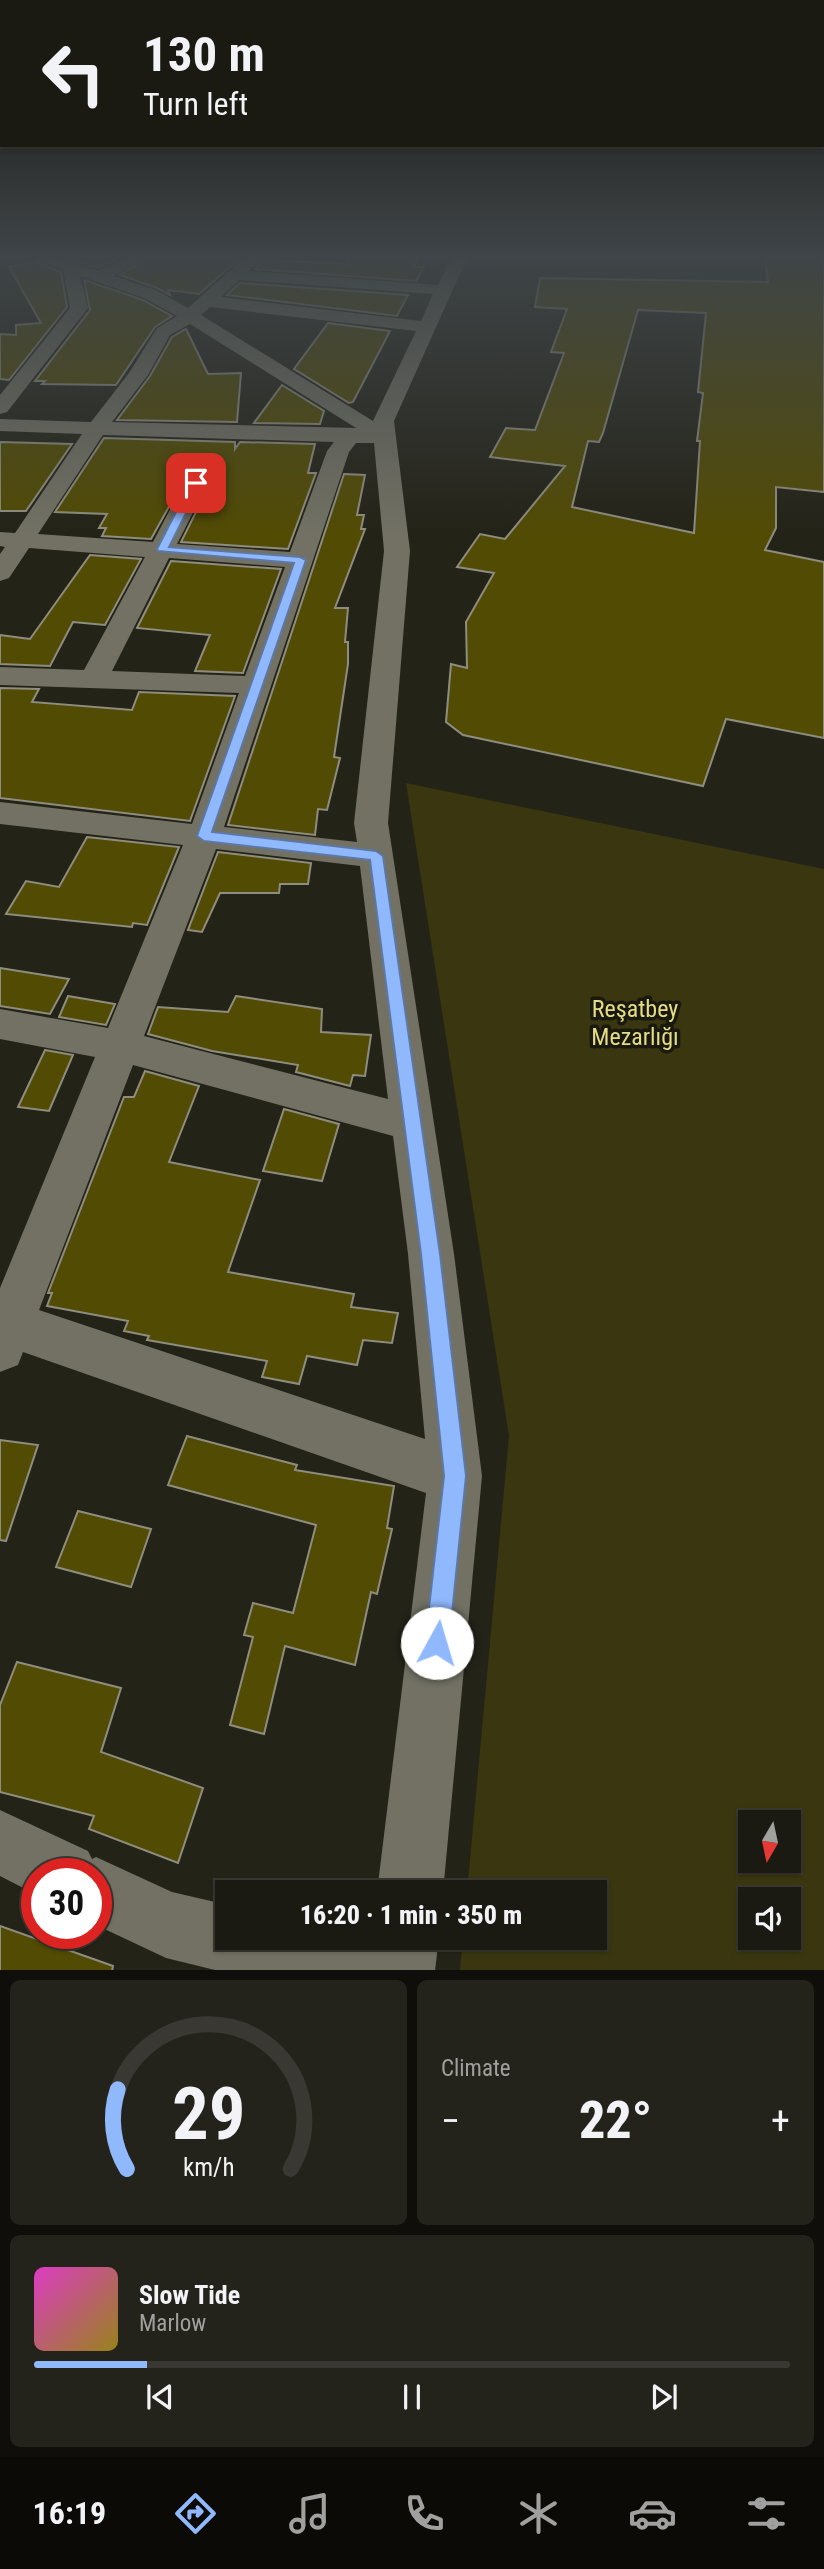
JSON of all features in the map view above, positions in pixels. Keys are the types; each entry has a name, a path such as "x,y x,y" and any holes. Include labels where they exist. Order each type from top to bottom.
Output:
{"street":[{"path":"0,408 46,350"},
{"path":"0,573 10,539 138,375 153,350"},
{"path":"254,350 369,436 397,551 371,823 413,1123 455,1476 411,1880"},
{"path":"416,350 383,421 369,436 338,452 204,836 3,1331 455,1476"},
{"path":"0,425 369,436"},
{"path":"93,680 196,483"},
{"path":"10,539 300,560"},
{"path":"0,676 257,685"},
{"path":"0,813 376,856"},
{"path":"0,1024 120,1046 413,1123"},
{"path":"0,1842 32,1858"},
{"path":"112,1897 166,1924 363,1970"},
{"path":"401,1970 403,1950"}],"green space":[{"name":"Reşatbey Mezarlığı","path":"406,783 824,869 824,1970 460,1970 462,1950 607,1950 607,1880 468,1880 509,1436"}],"building":[{"path":"0,350 33,350 9,380 0,379"},
{"path":"59,350 140,350 116,385 42,384 45,381 35,381"},
{"path":"165,350 196,350 208,374 241,373 237,422 117,420 150,376"},
{"path":"308,350 380,350 353,402 349,403 294,369"},
{"path":"627,350 603,433 599,442 588,441 572,507 694,533 700,441 697,441 703,393 698,392 702,350 824,350 824,492 776,487 776,528 765,550 824,562 824,738 726,719 703,786 463,735 446,722 451,664 467,668 466,622 494,573 457,567 480,534 505,539 565,466 490,457 506,428 535,430 564,353 551,352"},
{"path":"282,385 324,411 320,424 254,423"},
{"path":"104,438 235,442 235,449 240,442 315,444 308,473 316,473 288,549 181,542 210,484 204,475 186,476 151,539 102,536 106,528 99,528 107,514 55,512"},
{"path":"0,442 72,444 26,511 0,511"},
{"path":"344,474 365,475 357,515 364,515 361,529 365,529 335,608 348,608 345,642 348,642 348,664 334,757 340,758 327,810 318,809 315,835 228,825"},
{"path":"90,555 141,559 105,625 73,622 50,666 0,664 0,635 30,639"},
{"path":"171,561 281,569 243,673 195,671 210,635 137,628"},
{"path":"0,688 39,689 32,702 132,710 139,692 235,696 190,821 0,798"},
{"path":"87,837 179,847 147,925 133,923 132,927 6,914 26,881 59,887"},
{"path":"218,852 311,863 308,884 280,884 279,893 220,893 202,932 188,930"},
{"path":"0,968 69,979 50,1014 0,1006"},
{"path":"68,996 115,1004 106,1025 59,1017"},
{"path":"236,996 322,1009 321,1032 371,1035 365,1076 353,1075 350,1086 296,1072 298,1065 212,1051 148,1034 158,1007 228,1012"},
{"path":"45,1050 73,1055 49,1111 18,1107"},
{"path":"145,1071 199,1086 169,1162 260,1180 228,1272 354,1294 351,1307 398,1313 392,1343 363,1340 357,1365 307,1356 299,1384 262,1377 267,1361 147,1340 149,1336 124,1331 128,1321 47,1306 52,1293 48,1293 124,1097 134,1097"},
{"path":"284,1109 339,1124 322,1181 263,1171"},
{"path":"187,1436 297,1465 295,1470 394,1486 387,1528 392,1529 377,1594 371,1592 355,1665 285,1646 264,1734 230,1725 253,1637 244,1635 253,1603 293,1613 316,1525 168,1485"},
{"path":"0,1440 38,1445 6,1541 0,1540"},
{"path":"78,1511 151,1529 131,1587 56,1567"},
{"path":"17,1662 121,1688 101,1752 203,1788 178,1863 89,1829 94,1816 0,1792 0,1705"},
{"path":"0,1926 21,1933 21,1949 65,1949 113,1966 112,1970 0,1970"}],"route":[{"path":"196,483 162,549 300,560 204,836 376,856 430,1254 455,1476 437,1643"}]}
